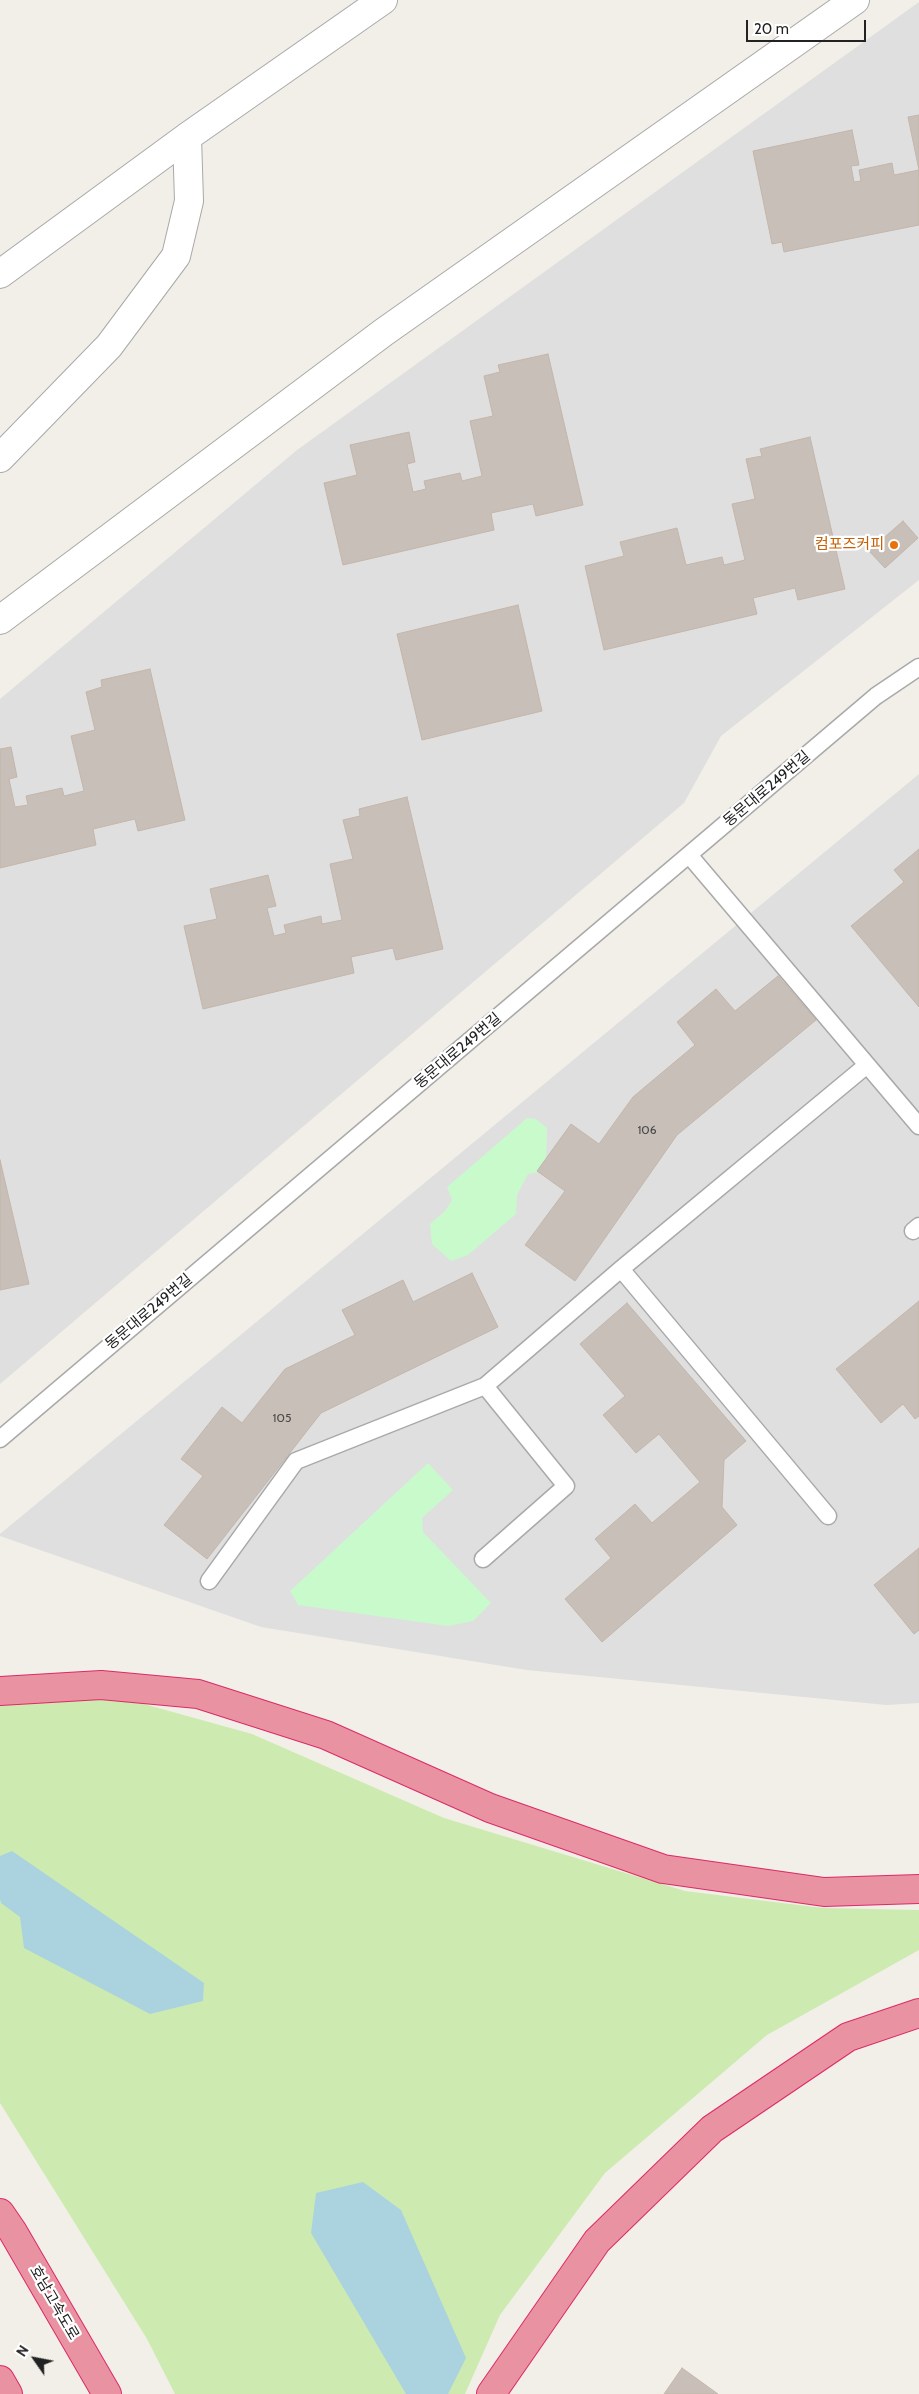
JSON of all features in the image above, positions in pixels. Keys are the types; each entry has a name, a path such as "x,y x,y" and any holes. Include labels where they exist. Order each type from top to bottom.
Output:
{"highway":[{"path":"0,1690 101,1685 198,1694 326,1735 490,1808 663,1869 824,1892 919,1889"},
{"path":"491,2394 597,2240 712,2130 848,2037 919,2013"},
{"name":"호남고속도로","path":"0,2213 13,2232 107,2394"},
{"path":"0,2380 8,2394"}],"street":[{"path":"0,274 187,137 383,0"},
{"path":"0,620 384,332 855,0"},
{"path":"0,458 109,346 176,256 189,201 187,137"}],"lane":[{"name":"동문대로249번길","path":"0,1439 876,696 919,667"},
{"path":"689,855 919,1126"},
{"path":"209,1581 296,1461 485,1386 620,1269 867,1065"},
{"path":"620,1269 828,1516"},
{"path":"483,1559 566,1486 485,1386"}],"shaded area":[{"path":"919,2 919,580 721,736 684,803 0,1384 0,699 297,450"},
{"path":"919,774 919,1703 886,1705 527,1670 261,1627 0,1536 0,1534"}],"green space":[{"path":"527,1118 536,1119 547,1128 546,1159 539,1172 528,1174 517,1195 516,1214 468,1255 451,1261 432,1244 430,1224 445,1211 452,1200 447,1187"},
{"path":"428,1463 453,1490 422,1518 423,1532 491,1603 473,1621 448,1626 298,1605 290,1591"},
{"path":"68,1696 126,1699 252,1734 444,1818 685,1891 823,1908 919,1910 919,1950 767,2035 605,2173 500,2315 465,2394 175,2394 147,2339 0,2103 0,1703"}],"water":[{"path":"12,1851 204,1983 203,2001 150,2014 24,1948 20,1917 1,1903 0,1899 0,1856"},
{"path":"363,2182 401,2210 466,2358 448,2394 406,2394 311,2233 316,2193"}],"building":[{"path":"919,115 919,170 908,117"},
{"path":"852,130 859,165 851,166 854,182 861,181 859,170 892,163 894,175 919,170 919,225 784,252 782,242 772,244 753,151"},
{"path":"548,354 583,505 536,516 533,504 491,513 494,530 343,565 324,483 357,475 350,445 409,432 415,462 407,464 413,492 426,489 424,481 460,473 462,481 482,476 470,421 493,416 484,376 500,372 498,365"},
{"path":"810,437 845,589 798,600 795,588 753,598 757,614 604,650 585,566 624,556 620,542 677,528 686,565 722,557 724,565 745,560 732,504 755,499 746,459 762,456 760,449"},
{"name":"컴포즈커피","path":"903,521 918,538 885,568 869,551"},
{"path":"518,605 542,711 422,740 397,634"},
{"path":"150,669 185,820 138,831 135,819 93,829 96,845 0,868 0,749 11,747 17,777 9,779 15,807 28,805 26,796 62,788 64,796 84,791 71,736 95,730 86,692 102,687 101,680"},
{"path":"407,797 443,949 396,960 393,948 351,957 354,973 203,1009 184,926 217,919 210,889 268,875 276,906 267,908 274,936 286,933 284,925 321,916 322,924 342,920 330,864 353,859 343,820 360,816 359,809"},
{"path":"919,849 919,1007 851,926 904,882 894,870"},
{"path":"778,976 816,1020 677,1135 575,1281 525,1245 565,1191 537,1171 571,1124 599,1144 633,1097 695,1045 677,1022 716,989 735,1011"},
{"path":"0,1160 29,1284 0,1290"},
{"path":"472,1273 498,1327 321,1413 207,1559 164,1525 203,1476 181,1459 222,1407 242,1423 285,1369 355,1335 342,1310 403,1280 413,1302"},
{"path":"919,1301 919,1416 915,1419 903,1404 881,1423 836,1369"},
{"path":"627,1303 746,1441 724,1460 722,1507 737,1525 602,1642 565,1599 611,1558 595,1539 635,1504 652,1523 700,1482 659,1434 636,1453 603,1415 625,1396 580,1344"},
{"path":"919,1548 919,1630 914,1634 874,1585"},
{"path":"682,2368 718,2394 664,2394"}],"place":[{"name":"컴포즈커피","path":"894,545"}]}
